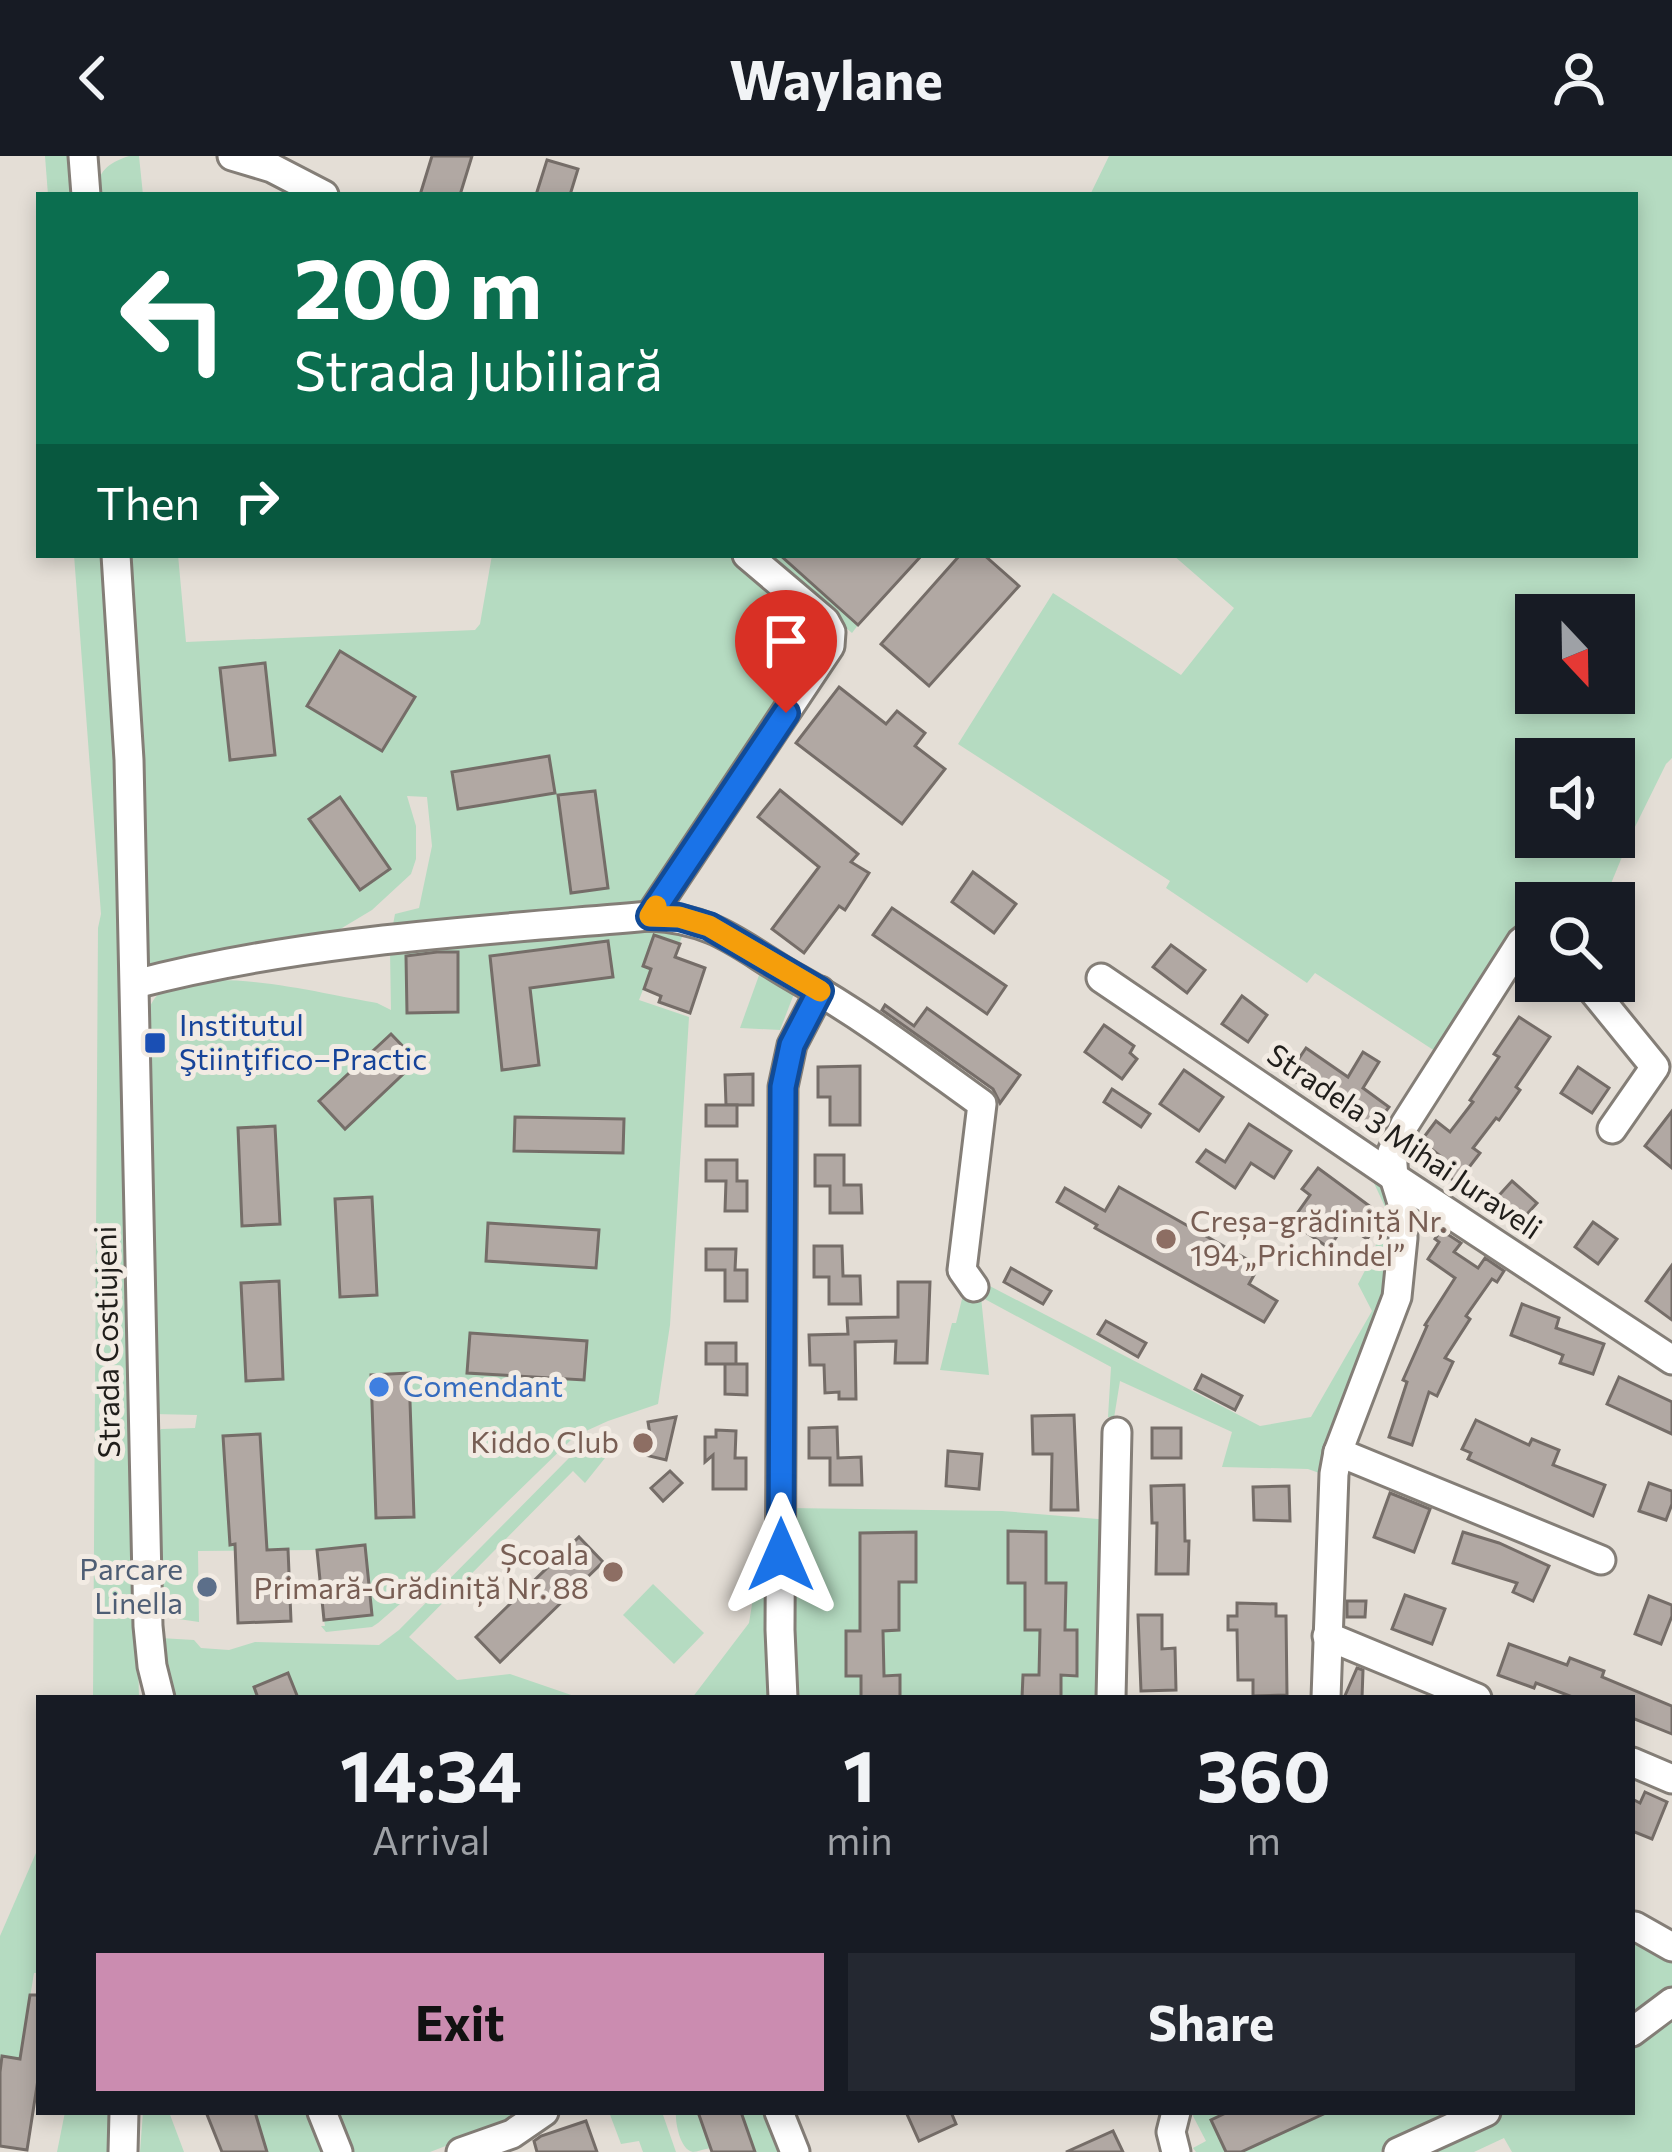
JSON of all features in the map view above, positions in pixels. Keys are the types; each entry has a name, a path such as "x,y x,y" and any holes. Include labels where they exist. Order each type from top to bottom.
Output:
{"street":[{"path":"85,174 109,156"},
{"path":"232,156 272,168 318,192"},
{"name":"Strada Costiujeni","path":"116,558 129,760 142,1444 148,1626 156,1692"},
{"path":"650,916 830,646 831,632 825,621 751,558"},
{"path":"135,984 212,964 374,940 650,916 679,917 709,926 875,1027 982,1105 962,1270 974,1287"},
{"path":"1326,1695 1332,1489 1338,1452 1396,1297 1403,1238 1392,1152 1515,951"},
{"name":"Stradela 3 Mihai Juraveli","path":"1101,978 1672,1360"},
{"path":"783,1695 783,1087 792,1045 820,991"},
{"path":"1602,1002 1655,1067 1612,1129"},
{"path":"1112,1695 1117,1432"},
{"path":"1338,1452 1601,1560"},
{"path":"1327,1636 1470,1695"},
{"path":"1635,1763 1672,1779"},
{"path":"1635,1927 1672,1947"},
{"path":"1635,2030 1672,2002"},
{"path":"123,2152 124,2115"},
{"path":"323,2115 338,2152"},
{"path":"461,2152 512,2134 540,2115"},
{"path":"780,2115 795,2152"},
{"path":"1175,2115 1171,2132 1176,2152"},
{"path":"1398,2152 1479,2115"}],"green space":[{"path":"45,156 74,156 77,192 48,192"},
{"path":"139,156 143,192 97,192 99,180 115,162"},
{"path":"1109,156 1672,156 1672,758 1635,827 1635,738 1515,738 1515,858 1622,858 1612,882 1515,882 1515,940 1438,1053 1315,973 1307,983 1166,888 1170,881 958,744 1053,593 1181,675 1234,608 1176,558 1638,558 1638,192 1091,192"},
{"path":"74,558 106,558 115,669 139,1695 93,1695 101,914"},
{"path":"126,558 178,558 186,642 475,630 491,558 733,558 820,632 822,639 641,910 490,915 392,930 395,914 419,908 432,846 427,797 407,796 416,826 416,859 411,874 372,910 327,937 158,970 146,965"},
{"path":"766,558 783,558 858,625 852,633"},
{"path":"635,925 686,928 679,944 654,936 643,966 651,969 639,1000 689,1017 670,1325 658,1404 575,1436 422,1585 372,1627 326,1632 321,1626 324,1620 372,1615 364,1545 198,1551 199,1622 165,1617 158,1608 154,1437 161,1429 195,1428 197,1415 154,1414 147,1018 153,1001 179,984 234,980 377,1003 391,1010 390,951"},
{"path":"762,967 797,986 780,1030 740,1028"},
{"path":"1364,1165 1380,1175 1392,1198 1390,1271 1376,1325 1322,1474 1308,1469 1222,1467 1232,1432 1120,1381 1114,1418 1108,1417 1111,1367 981,1297 989,1375 940,1370 964,1291 982,1282 1260,1426 1311,1417 1372,1311 1358,1284 1373,1255 1386,1209 1373,1181 1360,1172"},
{"path":"593,1448 605,1458 585,1483 573,1471 409,1637 457,1680 510,1674 571,1695 170,1695 160,1638 194,1640 201,1648 229,1650 255,1642 379,1645 569,1458"},
{"path":"789,1508 1002,1511 1110,1520 1105,1695 790,1695"},
{"path":"653,1584 704,1633 674,1664 623,1615"},
{"path":"772,1591 777,1695 694,1695 749,1623 754,1592"},
{"path":"36,1853 36,1973 20,2059 3,2056 0,2072 0,1936"},
{"path":"1635,1936 1672,1955 1672,1991 1635,2021"},
{"path":"1672,2015 1672,2152 1512,2152 1504,2138 1474,2152 1415,2152 1496,2115 1635,2115 1635,2040"},
{"path":"64,2115 116,2115 113,2152 57,2152"},
{"path":"143,2115 170,2115 184,2152 140,2152"},
{"path":"256,2115 311,2115 326,2152 267,2152"},
{"path":"333,2115 517,2115 430,2152 350,2152"},
{"path":"610,2115 663,2115 676,2152 643,2152 639,2141 621,2144"},
{"path":"676,2115 699,2115 711,2148 688,2150"},
{"path":"742,2115 763,2115 780,2152 755,2152"},
{"path":"1222,2115 1211,2120 1226,2152 1196,2152 1193,2148 1206,2141 1193,2116"},
{"path":"1321,2115 1463,2115 1380,2152 1241,2152"}],"building":[{"path":"432,156 472,156 461,192 421,192"},
{"path":"547,160 578,169 571,192 537,192"},
{"path":"783,558 919,558 858,625"},
{"path":"957,558 987,558 1019,586 929,686 881,644"},
{"path":"340,651 415,697 382,751 307,706"},
{"path":"265,663 275,755 230,760 220,668"},
{"path":"839,687 886,724 897,711 925,733 915,746 945,769 902,824 796,743"},
{"path":"549,756 555,793 458,809 452,772"},
{"path":"780,790 858,854 851,862 869,873 845,910 839,906 804,953 772,929 819,867 758,817"},
{"path":"595,791 608,888 571,893 558,795"},
{"path":"340,797 390,869 360,890 309,819"},
{"path":"973,872 1016,904 994,933 952,902"},
{"path":"892,908 1006,986 987,1014 873,935"},
{"path":"654,935 680,944 675,957 705,968 690,1013 659,1002 661,996 644,989 651,969 643,966"},
{"path":"608,941 613,977 530,988 539,1065 502,1070 490,956"},
{"path":"1171,945 1205,970 1187,993 1153,967"},
{"path":"458,952 458,1012 407,1013 406,956"},
{"path":"1242,996 1267,1015 1248,1042 1222,1024"},
{"path":"885,1005 914,1026 927,1008 1020,1075 1000,1103 993,1089 882,1010"},
{"path":"1519,1017 1550,1037 1516,1087 1520,1090 1473,1148 1480,1153 1457,1183 1441,1171 1448,1162 1421,1141 1436,1121 1450,1132 1473,1102 1499,1057 1494,1054"},
{"path":"1104,1025 1134,1046 1130,1053 1137,1059 1122,1079 1085,1052"},
{"path":"391,1034 417,1061 345,1129 319,1101"},
{"path":"1306,1048 1348,1077 1363,1052 1379,1062 1363,1088 1389,1107 1371,1131 1287,1076"},
{"path":"860,1066 860,1125 830,1125 830,1097 818,1097 818,1067"},
{"path":"1578,1067 1609,1088 1592,1113 1561,1093"},
{"path":"1184,1070 1223,1097 1199,1131 1160,1104"},
{"path":"753,1074 753,1105 726,1105 725,1075"},
{"path":"1112,1089 1150,1114 1141,1127 1104,1102"},
{"path":"706,1105 737,1105 737,1126 706,1126"},
{"path":"1672,1111 1672,1168 1645,1146"},
{"path":"515,1117 624,1119 623,1153 514,1151"},
{"path":"1249,1124 1291,1151 1274,1178 1251,1163 1235,1188 1197,1162 1206,1150 1225,1162"},
{"path":"275,1126 280,1224 242,1226 238,1128"},
{"path":"815,1155 844,1155 844,1185 861,1185 862,1213 830,1213 830,1186 815,1186"},
{"path":"706,1160 737,1160 737,1181 747,1181 747,1211 725,1211 726,1181 706,1181"},
{"path":"1318,1168 1379,1213 1374,1219 1379,1223 1367,1239 1345,1224 1329,1248 1291,1222 1310,1195 1302,1189"},
{"path":"1512,1181 1537,1203 1518,1224 1493,1202"},
{"path":"1119,1187 1259,1266 1249,1284 1277,1301 1264,1322 1057,1202 1065,1188 1105,1211"},
{"path":"372,1197 377,1295 340,1297 335,1199"},
{"path":"1593,1222 1617,1239 1598,1264 1575,1247"},
{"path":"488,1223 599,1230 596,1268 486,1261"},
{"path":"1441,1230 1461,1243 1454,1252 1478,1268 1485,1258 1504,1271 1497,1282 1492,1279 1466,1316 1470,1319 1445,1358 1453,1362 1437,1396 1429,1392 1412,1445 1389,1437 1407,1382 1403,1380 1425,1325 1455,1278 1428,1259"},
{"path":"814,1246 842,1246 843,1276 860,1276 861,1304 829,1304 829,1277 814,1277"},
{"path":"706,1249 736,1249 735,1270 747,1270 747,1301 725,1301 725,1270 706,1270"},
{"path":"1672,1265 1672,1320 1646,1301"},
{"path":"1011,1268 1051,1291 1043,1304 1004,1282"},
{"path":"279,1281 283,1379 246,1381 241,1283"},
{"path":"898,1282 930,1282 927,1363 895,1363 896,1341 855,1342 856,1399 839,1399 839,1392 825,1393 824,1365 810,1365 809,1335 848,1334 847,1318 898,1317"},
{"path":"1522,1304 1559,1318 1556,1328 1604,1344 1593,1374 1560,1363 1563,1355 1511,1335"},
{"path":"1106,1321 1146,1343 1138,1357 1098,1334"},
{"path":"470,1333 587,1341 584,1380 467,1373"},
{"path":"706,1343 736,1343 736,1364 747,1364 747,1395 725,1394 725,1364 706,1364"},
{"path":"409,1373 414,1517 376,1518 371,1375"},
{"path":"1202,1375 1242,1396 1235,1410 1195,1389"},
{"path":"1619,1377 1672,1402 1672,1434 1607,1404"},
{"path":"1074,1415 1078,1510 1051,1510 1052,1454 1033,1454 1032,1416"},
{"path":"676,1417 666,1460 645,1455 648,1422"},
{"path":"1476,1420 1529,1445 1532,1439 1559,1450 1553,1465 1605,1485 1593,1516 1468,1459 1471,1453 1462,1449"},
{"path":"837,1427 838,1458 861,1457 862,1485 830,1485 830,1458 809,1458 809,1428"},
{"path":"1152,1428 1181,1428 1181,1458 1152,1458"},
{"path":"716,1430 736,1431 735,1458 746,1458 746,1489 713,1489 713,1455 705,1462 705,1437 716,1437"},
{"path":"260,1434 267,1550 288,1549 291,1621 238,1623 223,1436"},
{"path":"948,1451 982,1454 979,1489 946,1486"},
{"path":"670,1471 682,1483 663,1501 651,1488"},
{"path":"1649,1483 1672,1491 1666,1520 1639,1511"},
{"path":"1184,1485 1188,1574 1156,1574 1157,1523 1152,1523 1151,1486"},
{"path":"1289,1486 1290,1521 1254,1520 1253,1487"},
{"path":"1390,1493 1430,1509 1414,1552 1374,1537"},
{"path":"1008,1531 1046,1532 1046,1583 1066,1583 1065,1630 1077,1630 1077,1676 1061,1675 1061,1695 1022,1695 1023,1675 1039,1675 1040,1630 1025,1630 1025,1583 1008,1583"},
{"path":"916,1532 916,1582 899,1582 899,1630 883,1631 884,1676 900,1675 900,1695 861,1695 861,1676 846,1676 846,1631 860,1631 860,1533"},
{"path":"1463,1532 1549,1566 1533,1601 1513,1592 1517,1583 1453,1563"},
{"path":"579,1537 603,1562 500,1662 476,1637"},
{"path":"365,1545 372,1615 324,1620 317,1550"},
{"path":"1405,1595 1445,1609 1432,1644 1392,1629"},
{"path":"1649,1596 1672,1605 1661,1644 1635,1634"},
{"path":"1347,1601 1366,1601 1365,1617 1347,1617"},
{"path":"1237,1603 1276,1604 1276,1616 1286,1616 1287,1695 1253,1695 1253,1680 1238,1680 1237,1630 1228,1630 1228,1616 1237,1616"},
{"path":"1138,1615 1162,1615 1162,1649 1175,1648 1176,1690 1141,1691"},
{"path":"1509,1644 1567,1665 1570,1658 1672,1706 1672,1734 1635,1719 1635,1695 1567,1695 1498,1675"},
{"path":"1357,1668 1363,1670 1362,1695 1345,1695"},
{"path":"288,1673 297,1695 257,1695 254,1687"},
{"path":"1645,1792 1667,1802 1652,1839 1635,1832 1635,1800 1640,1803"},
{"path":"30,1995 36,1995 36,2092 27,2150 0,2146 2,2056 20,2059"},
{"path":"207,2115 256,2115 267,2152 222,2152"},
{"path":"699,2115 742,2115 755,2152 712,2152"},
{"path":"907,2115 952,2115 956,2124 919,2141"},
{"path":"1222,2115 1321,2115 1241,2152 1226,2152 1211,2120"},
{"path":"586,2121 597,2152 537,2152 534,2141 541,2136"},
{"path":"1113,2131 1123,2152 1066,2152"}],"slow traffic":[{"path":"656,906 650,916 679,917 709,926 820,991"}],"place":[{"name":"Institutul Ştiinţifico–Practic","path":"155,1043"},
{"name":"Creșa-grădiniță Nr. 194 „Prichindel”","path":"1166,1239"},
{"name":"Comendant","path":"379,1387"},
{"name":"Kiddo Club","path":"643,1443"},
{"name":"Școala Primară-Grădiniță Nr. 88","path":"613,1572"},
{"name":"Parcare Linella","path":"207,1587"}],"route":[{"path":"781,1555 783,1087 797,1032 820,991 709,926 679,917 650,916 786,713"}]}
